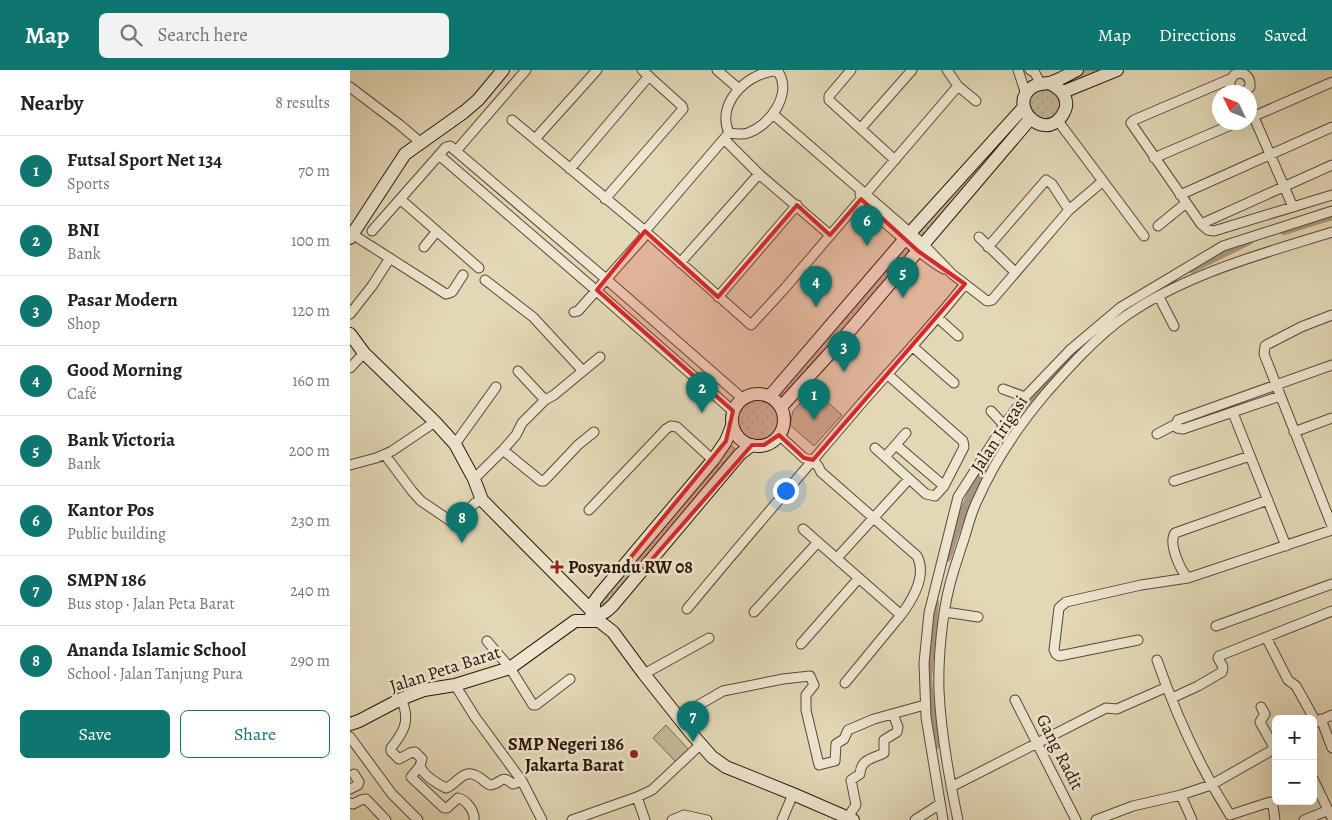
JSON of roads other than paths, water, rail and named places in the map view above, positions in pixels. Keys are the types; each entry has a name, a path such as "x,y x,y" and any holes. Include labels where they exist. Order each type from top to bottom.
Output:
{"street":[{"path":"463,275 452,292 446,294 390,258 351,236 405,154 478,100 503,70"},
{"path":"456,151 526,70"},
{"path":"535,139 597,70"},
{"path":"717,70 739,89"},
{"path":"851,70 828,98 895,160"},
{"path":"860,128 912,70"},
{"path":"946,70 958,86 976,101"},
{"path":"770,396 907,236 1024,107 1026,94 1018,70"},
{"path":"1024,107 1030,119 1044,125 1058,121 1066,107 1063,92 1058,87 1045,83 1030,70"},
{"path":"1026,94 1032,87 1077,70"},
{"path":"1063,92 1117,70"},
{"path":"595,288 638,234 645,231 726,136 748,133 773,114 784,84 781,72 774,71 757,75 739,89 725,111 726,136 759,174 830,235"},
{"path":"570,169 646,73 682,106 683,110 605,199"},
{"path":"1232,85 1239,73"},
{"path":"1250,85 1247,76 1239,73 1132,122 1132,125 1180,195 1201,224 1208,230 1214,231 1332,195"},
{"path":"1257,115 1332,82"},
{"path":"512,120 645,231 749,325 753,324 830,235 861,194 895,160 958,86"},
{"path":"350,87 420,142"},
{"path":"773,114 907,236 987,301 990,301 1069,210 1103,181"},
{"path":"781,407 921,248 1030,119"},
{"path":"1058,121 1144,236"},
{"path":"1257,127 1293,207"},
{"path":"1180,195 1332,127"},
{"path":"1154,158 1219,130"},
{"path":"372,231 448,146 742,398"},
{"path":"439,154 595,288 733,411"},
{"path":"1201,224 1332,165"},
{"path":"680,263 759,174"},
{"path":"988,247 1046,180 1052,184 1069,210"},
{"path":"400,199 479,268"},
{"path":"1158,226 1186,203"},
{"path":"718,297 796,205"},
{"path":"943,820 925,707 924,663 929,613 958,497 1004,425 1025,397 1070,350 1113,320 1145,292 1223,246 1332,212"},
{"path":"424,247 437,231"},
{"name":"Jalan Irigasi","path":"958,820 951,787 939,689 942,632 949,586 976,503 995,465 1015,434 1047,392 1113,320 1127,316 1190,281 1234,264 1332,232"},
{"path":"979,237 1015,272"},
{"path":"350,314 372,286 390,258"},
{"path":"485,280 533,317 582,370"},
{"path":"687,608 808,461 938,318 965,284"},
{"path":"1159,297 1171,322"},
{"path":"1332,315 1300,327 1265,346 1264,354 1332,526"},
{"path":"938,318 958,336"},
{"path":"350,334 364,353 455,444 474,479 482,500 591,617 613,632 700,744 712,757 726,767 851,819 856,805 851,780 860,774 861,766 864,762 884,753 884,740 897,732 898,726 893,714"},
{"path":"912,346 954,383"},
{"path":"350,368 364,353"},
{"path":"474,479 516,435 522,423 546,400 600,357"},
{"path":"1157,434 1176,424 1178,420 1332,365"},
{"path":"518,371 546,400"},
{"path":"875,448 930,496 935,496 944,486 964,448 963,441 887,374"},
{"path":"455,444 496,388"},
{"path":"1003,389 1025,397"},
{"path":"591,617 594,602 726,442 732,426 733,411 742,398 755,394 770,396 781,407 784,420 779,435 773,441 764,445 752,445 741,440 732,426"},
{"path":"1176,424 1177,428 1183,429 1280,396"},
{"path":"991,411 1004,425"},
{"path":"1233,413 1286,546"},
{"path":"1294,432 1332,418"},
{"path":"350,465 385,455 435,422"},
{"path":"590,510 666,429 671,426 677,427 713,460"},
{"path":"503,450 542,482 578,445 594,432"},
{"path":"885,457 906,433"},
{"path":"779,435 808,461 813,471 820,472 917,556 921,564 915,594 901,615 845,682"},
{"name":"Jalan Peta Barat","path":"350,724 424,690 455,685 510,668 575,621 606,612 740,454 752,445"},
{"path":"896,445 944,486"},
{"path":"385,455 421,501 452,522 456,522 475,503 482,500"},
{"path":"1174,481 1250,456"},
{"path":"837,558 909,479"},
{"path":"1188,578 1180,567 1172,541 1175,533 1268,500"},
{"path":"804,529 901,615"},
{"path":"1138,640 1059,656 1054,650 1059,608 1066,602 1140,585 1188,578 1332,530"},
{"path":"754,612 818,542"},
{"path":"626,562 640,573"},
{"path":"801,644 859,578"},
{"path":"1216,626 1332,584"},
{"path":"1172,698 1222,672 1223,667 1218,658 1219,656 1332,611"},
{"path":"945,612 978,617"},
{"path":"1266,637 1288,680 1296,686 1313,715"},
{"path":"644,674 709,638"},
{"path":"487,641 510,668 534,706 570,679"},
{"path":"1157,660 1167,687 1211,785 1230,815 1270,802 1274,806 1275,820"},
{"path":"678,717 723,691 783,679 810,676 814,685 806,695 806,710 820,765 835,760 836,744 844,739 848,730 874,719 921,706 925,707"},
{"path":"455,685 475,717 522,781 542,820"},
{"path":"951,787 1106,708 1117,709 1167,687"},
{"path":"401,699 406,714 404,726 401,738 392,746 392,751 400,759 415,752 422,759 420,766 411,777 444,808 447,808 458,798 463,799 474,812 474,820"},
{"name":"Gang Radit","path":"1015,700 1039,743 1076,820"},
{"path":"1261,707 1265,714 1260,722 1272,743"},
{"path":"1332,715 1317,722 1332,748"},
{"path":"350,737 392,794 418,820"},
{"path":"572,820 652,790 700,744"},
{"path":"1098,820 1133,806 1181,795 1211,785 1272,750"},
{"path":"420,766 434,782 446,788 467,773 476,775 490,785 503,779 513,784 522,781"},
{"path":"350,789 358,785 359,782 354,774"},
{"path":"1304,820 1330,814 1317,787"},
{"path":"782,820 793,794"},
{"path":"1181,795 1192,820"},
{"path":"637,797 645,820"},
{"path":"350,803 353,804 366,799 386,820"},
{"path":"916,820 940,804"},
{"path":"672,820 684,815 707,820"}],"waterway":[{"path":"1284,231 1332,216"},
{"path":"1192,269 1249,241"},
{"path":"1090,341 1104,327 1141,299"},
{"path":"947,558 971,494 1004,432 1032,396 1071,359"},
{"path":"935,603 928,679 935,746"}],"place":[{"name":"Kantor Pos","path":"867,246"},
{"name":"Bank Victoria","path":"903,298"},
{"name":"Good Morning","path":"816,307"},
{"name":"Pasar Modern","path":"844,372"},
{"name":"BNI","path":"702,413"},
{"name":"Futsal Sport Net 134","path":"814,420"},
{"name":"Ananda Islamic School","path":"462,543"},
{"name":"Posyandu RW 08","path":"557,567"},
{"name":"SMPN 186","path":"693,742"},
{"name":"SMP Negeri 186 Jakarta Barat","path":"634,754"}]}
